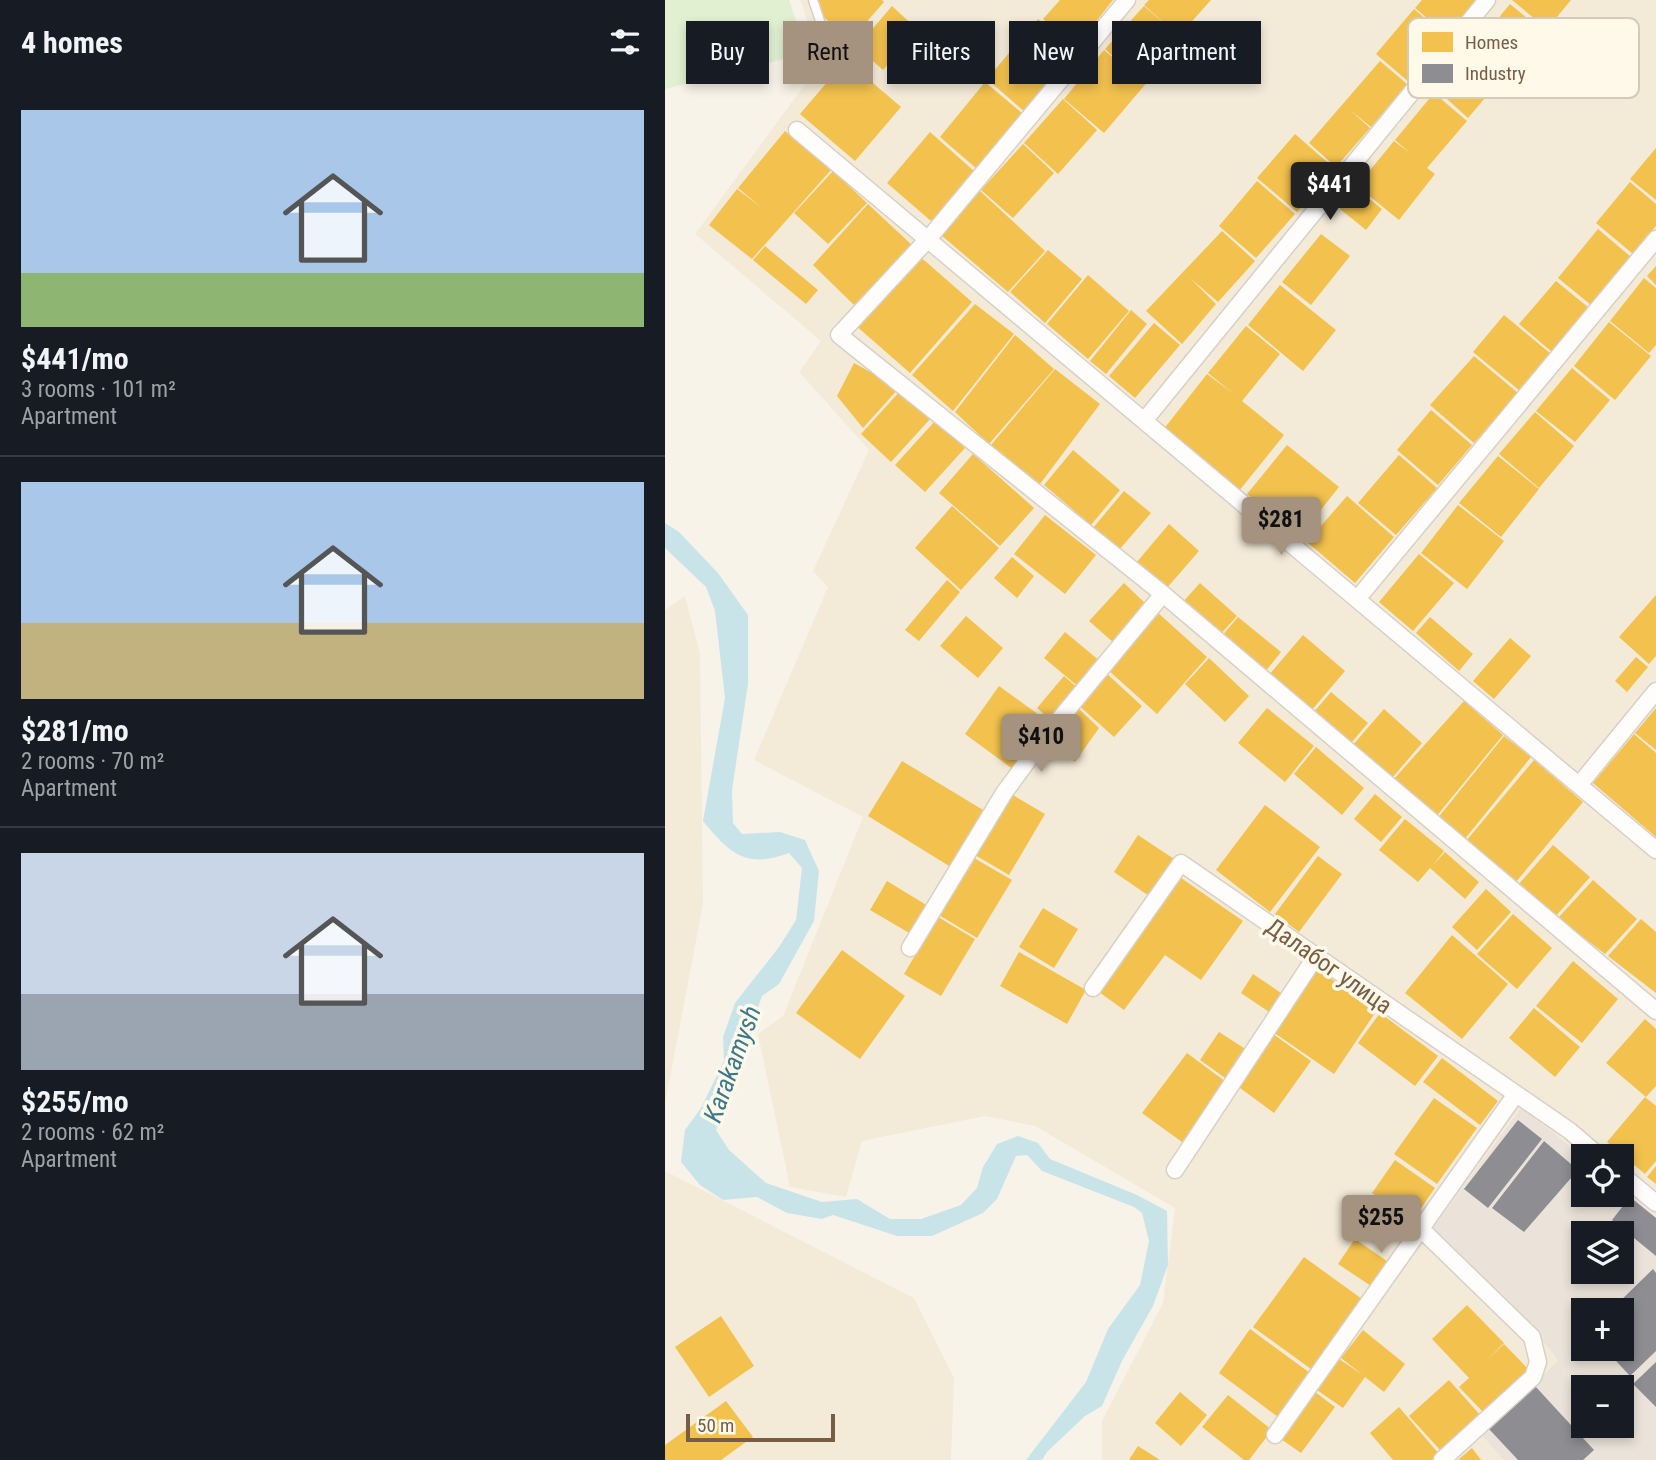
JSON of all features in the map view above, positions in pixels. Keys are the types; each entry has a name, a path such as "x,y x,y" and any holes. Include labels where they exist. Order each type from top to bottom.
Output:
{"street":[{"path":"1127,0 929,238 839,335 1163,594 1656,1011"},
{"path":"1472,18 1487,0"},
{"path":"1144,421 1408,97"},
{"path":"797,130 1656,850"},
{"path":"1358,598 1656,239"},
{"path":"910,948 1004,793 1048,733 1163,594"},
{"path":"1579,785 1656,691"},
{"name":"Далабог улица","path":"1093,988 1181,863 1516,1094 1583,1144"},
{"path":"1175,1170 1316,956"},
{"path":"1275,1435 1516,1094"},
{"path":"1634,1185 1656,1203"},
{"path":"1422,1230 1532,1337 1538,1362 1533,1377 1442,1460"}],"lane":[{"path":"813,0 820,21"}],"shaded area":[{"path":"800,0 1656,0 1656,1460 1102,1460 1102,1421 1163,1303 1175,1208 1035,1126 985,1116 862,1141 846,1197 790,1187 758,1034 783,1016 863,817 754,760 828,587 813,571 869,450 799,372 821,341 695,234 805,84 873,84 873,21 808,21"},
{"path":"685,596 700,654 703,904 665,1104 665,610"},
{"path":"1522,1107 1571,1147 1571,1207 1634,1207 1634,1199 1656,1217 1656,1460 1504,1460 1481,1434 1558,1361 1550,1349 1431,1231"},
{"path":"665,1171 914,1298 954,1378 951,1460 665,1460"}],"green space":[{"path":"665,0 789,0 796,21 783,21 783,59 769,63 769,21 686,21 686,84 665,89"}],"water":[{"name":"Karakamysh","path":"665,523 679,532 718,573 748,615 748,684 732,790 733,823 742,834 780,832 805,840 819,871 814,921 779,984 762,996 716,1130 729,1150 766,1183 822,1202 857,1199 890,1219 921,1219 961,1205 977,1188 983,1167 997,1144 1018,1136 1038,1143 1050,1159 1137,1195 1167,1211 1168,1265 1153,1306 1122,1361 1102,1406 1085,1416 1042,1460 1026,1460 1086,1382 1108,1329 1140,1285 1149,1241 1142,1213 1134,1207 1042,1171 1027,1155 1016,1156 997,1199 983,1213 932,1236 897,1236 833,1215 822,1219 787,1213 757,1197 723,1200 700,1185 681,1162 685,1130 701,1108 724,1061 723,1037 735,1003 779,947 796,920 802,868 789,853 761,859 740,855 722,842 703,821 725,698 715,611 706,587 665,548"}],"building: Homes":[{"path":"811,0 884,2 867,21 828,21 814,8"},
{"path":"1060,0 1113,0 1096,21 1043,19"},
{"path":"1149,0 1211,0 1192,21 1162,21 1144,5"},
{"path":"1422,0 1477,0 1462,18 1427,18 1415,8"},
{"path":"1512,0 1571,0 1556,18 1534,18"},
{"path":"1510,4 1527,18 1498,18"},
{"path":"892,6 908,21 887,21 887,65 883,70 873,61 873,28"},
{"path":"1144,6 1162,21 1130,21"},
{"path":"1414,9 1425,18 1408,18 1408,81 1376,54"},
{"path":"1112,41 1112,55 1105,49"},
{"path":"1104,50 1112,57 1112,84 1146,84 1104,133 1064,99 1076,84 1098,84 1098,57"},
{"path":"1009,53 1009,84 1047,84 1025,112 993,84 995,84 995,70"},
{"path":"1380,61 1407,84 1371,127 1350,110 1370,128 1336,167 1309,143"},
{"path":"873,83 901,107 855,161 800,114 826,84"},
{"path":"983,84 987,84 1023,114 977,169 940,137"},
{"path":"1430,98 1440,98 1467,121 1427,168 1435,174 1399,220 1357,186 1394,141 1410,153 1395,140"},
{"path":"1446,98 1485,98 1468,118"},
{"path":"1063,99 1097,130 1058,174 1024,143"},
{"path":"785,131 831,170 752,259 709,225 737,189 761,207 738,188"},
{"path":"930,132 974,171 931,221 887,183"},
{"path":"1295,134 1334,168 1297,212 1257,178"},
{"path":"1023,144 1054,173 1013,218 981,190"},
{"path":"1656,148 1656,200 1630,179"},
{"path":"833,171 867,203 828,244 794,213"},
{"path":"1257,181 1295,214 1256,258 1219,226"},
{"path":"1630,182 1656,204 1656,226 1633,254 1596,223"},
{"path":"1356,188 1382,209 1366,230 1340,209"},
{"path":"980,191 1045,251 1008,292 941,235"},
{"path":"868,204 913,246 854,305 813,265"},
{"path":"1598,229 1631,257 1591,305 1558,278"},
{"path":"1222,231 1255,261 1218,302 1190,278 1216,304 1182,344 1146,311"},
{"path":"1321,234 1350,256 1311,305 1282,282"},
{"path":"765,246 818,290 806,304 753,260"},
{"path":"1048,250 1082,279 1045,323 1010,292"},
{"path":"916,253 972,302 910,373 854,324"},
{"path":"1656,266 1656,285 1647,276"},
{"path":"1088,275 1129,311 1088,359 1047,324"},
{"path":"1644,278 1656,288 1656,345 1649,353 1610,321"},
{"path":"1556,281 1589,308 1552,352 1519,324"},
{"path":"1280,285 1336,330 1303,371 1248,325"},
{"path":"975,304 1014,334 953,411 912,375"},
{"path":"1131,310 1147,324 1106,374 1090,361"},
{"path":"1504,315 1551,354 1520,391 1473,352"},
{"path":"1609,322 1651,356 1615,400 1574,366"},
{"path":"1154,323 1180,345 1135,398 1109,376"},
{"path":"1246,326 1280,354 1242,401 1284,435 1239,491 1163,430 1207,374 1234,394 1208,373"},
{"path":"1015,335 1054,369 989,444 955,412"},
{"path":"1474,356 1518,393 1474,443 1430,405"},
{"path":"854,363 899,388 863,428 837,396"},
{"path":"1572,368 1610,400 1575,442 1536,411"},
{"path":"1055,369 1100,404 1040,484 991,445"},
{"path":"901,390 931,418 891,462 861,434"},
{"path":"1431,410 1472,445 1438,485 1397,450"},
{"path":"1535,412 1574,446 1539,488 1499,454"},
{"path":"935,421 965,448 925,492 895,465"},
{"path":"1287,445 1339,487 1300,536 1247,494"},
{"path":"1073,450 1120,490 1091,525 1044,485"},
{"path":"973,454 1034,508 1000,546 939,493"},
{"path":"1399,455 1437,488 1396,535 1358,503"},
{"path":"1498,456 1539,489 1501,537 1459,503"},
{"path":"1124,491 1151,513 1119,550 1093,528"},
{"path":"1347,496 1394,537 1355,583 1307,542"},
{"path":"1458,505 1504,541 1467,589 1421,553"},
{"path":"952,506 999,548 961,590 915,548"},
{"path":"1045,515 1096,555 1065,594 1014,554"},
{"path":"1169,524 1199,551 1166,589 1136,563"},
{"path":"1419,554 1454,583 1413,631 1379,602"},
{"path":"1012,557 1034,576 1017,598 994,578"},
{"path":"947,580 960,592 919,641 905,630"},
{"path":"1124,583 1147,605 1114,643 1089,621"},
{"path":"1200,583 1237,616 1219,636 1182,603"},
{"path":"1656,595 1656,656 1649,664 1619,637"},
{"path":"1157,612 1207,657 1157,714 1107,669"},
{"path":"966,616 1003,648 978,678 940,646"},
{"path":"1238,617 1281,652 1265,672 1221,637"},
{"path":"1430,617 1473,654 1459,671 1416,633"},
{"path":"1065,632 1101,662 1080,688 1044,658"},
{"path":"1303,635 1345,671 1311,711 1269,675"},
{"path":"1510,638 1531,656 1494,699 1473,681"},
{"path":"1636,657 1648,667 1627,692 1615,681"},
{"path":"1209,658 1249,696 1225,722 1185,684"},
{"path":"1105,672 1142,706 1114,737 1076,703"},
{"path":"1064,676 1079,689 1052,721 1037,708"},
{"path":"999,686 1050,723 1014,770 965,734"},
{"path":"1331,692 1368,723 1351,743 1314,712"},
{"path":"1464,701 1503,735 1435,818 1393,780"},
{"path":"1075,705 1099,728 1075,762 1053,745"},
{"path":"1267,708 1314,746 1285,782 1238,743"},
{"path":"1656,708 1656,750 1635,733"},
{"path":"1384,709 1422,743 1392,778 1353,745"},
{"path":"1634,734 1656,753 1656,837 1593,783"},
{"path":"1504,736 1531,757 1464,840 1437,819"},
{"path":"1316,747 1364,788 1342,815 1294,774"},
{"path":"1534,760 1583,802 1515,883 1466,841"},
{"path":"902,761 988,813 954,869 868,816"},
{"path":"1011,794 1045,814 1009,875 975,855"},
{"path":"1375,794 1402,817 1381,842 1354,819"},
{"path":"1265,805 1320,847 1270,912 1216,870"},
{"path":"1405,819 1444,851 1433,865 1445,852 1479,882 1465,899 1430,868 1418,882 1379,850"},
{"path":"1138,835 1177,861 1152,898 1114,872"},
{"path":"1553,845 1590,877 1556,916 1519,884"},
{"path":"1318,856 1342,874 1299,932 1275,914"},
{"path":"974,858 1012,880 977,938 939,915"},
{"path":"1181,878 1243,921 1201,980 1165,955 1124,1010 1099,992"},
{"path":"1593,880 1637,919 1605,954 1558,918"},
{"path":"887,881 928,906 911,934 870,910"},
{"path":"1486,889 1511,912 1477,950 1452,927"},
{"path":"1043,908 1078,929 1054,968 1019,947"},
{"path":"1513,914 1552,948 1517,989 1477,954"},
{"path":"938,917 975,939 941,996 904,974"},
{"path":"1641,919 1656,932 1656,993 1608,956"},
{"path":"1452,935 1508,984 1462,1039 1405,993"},
{"path":"842,950 905,996 860,1059 796,1013"},
{"path":"1019,952 1086,990 1067,1024 1000,986"},
{"path":"1573,961 1618,999 1582,1043 1536,1006"},
{"path":"1317,969 1377,1010 1334,1074 1273,1032"},
{"path":"1253,974 1284,995 1272,1014 1241,993"},
{"path":"1534,1008 1580,1047 1555,1077 1509,1038"},
{"path":"1380,1013 1438,1056 1415,1086 1358,1043"},
{"path":"1645,1019 1656,1029 1656,1086 1646,1097 1606,1063"},
{"path":"1219,1032 1247,1050 1228,1080 1200,1060"},
{"path":"1273,1034 1311,1061 1274,1113 1236,1085"},
{"path":"1187,1053 1226,1082 1182,1142 1142,1113"},
{"path":"1442,1058 1498,1101 1480,1125 1423,1082"},
{"path":"1645,1097 1656,1106 1656,1161 1645,1174 1634,1165 1634,1144 1607,1142"},
{"path":"1434,1098 1477,1128 1437,1184 1394,1154"},
{"path":"1395,1160 1435,1188 1412,1221 1372,1193"},
{"path":"1656,1166 1656,1184 1647,1177"},
{"path":"1355,1239 1387,1261 1371,1286 1338,1264"},
{"path":"1304,1257 1362,1299 1311,1369 1253,1327"},
{"path":"1467,1305 1504,1343 1485,1362 1504,1344 1530,1371 1484,1413 1459,1387 1469,1378 1432,1339"},
{"path":"721,1316 754,1366 709,1397 675,1347"},
{"path":"1250,1329 1310,1373 1278,1417 1219,1373"},
{"path":"1363,1330 1405,1364 1384,1392 1365,1377 1343,1408 1317,1390 1339,1359 1363,1375 1341,1358"},
{"path":"1449,1380 1481,1416 1442,1452 1409,1416"},
{"path":"1180,1392 1207,1415 1181,1446 1155,1423"},
{"path":"1315,1392 1335,1407 1301,1453 1281,1439"},
{"path":"1228,1395 1272,1430 1249,1460 1244,1460 1202,1427"},
{"path":"726,1401 753,1437 721,1460 665,1460 665,1445"},
{"path":"1399,1407 1439,1454 1432,1460 1393,1460 1370,1433"},
{"path":"1138,1446 1160,1460 1129,1460"},
{"path":"1472,1448 1481,1460 1458,1460"}],"building: Industry":[{"path":"1518,1120 1542,1139 1488,1208 1464,1189"},
{"path":"1544,1141 1571,1164 1571,1178 1524,1232 1492,1208"},
{"path":"1634,1200 1656,1218 1656,1256 1634,1238 1634,1221 1612,1220 1622,1207 1634,1207"},
{"path":"1653,1269 1656,1273 1656,1351 1631,1375 1616,1361 1634,1361 1634,1298 1623,1298"},
{"path":"1656,1362 1656,1407 1634,1385"},
{"path":"1535,1386 1571,1425 1571,1438 1583,1438 1594,1450 1583,1460 1518,1460 1489,1429"}]}
